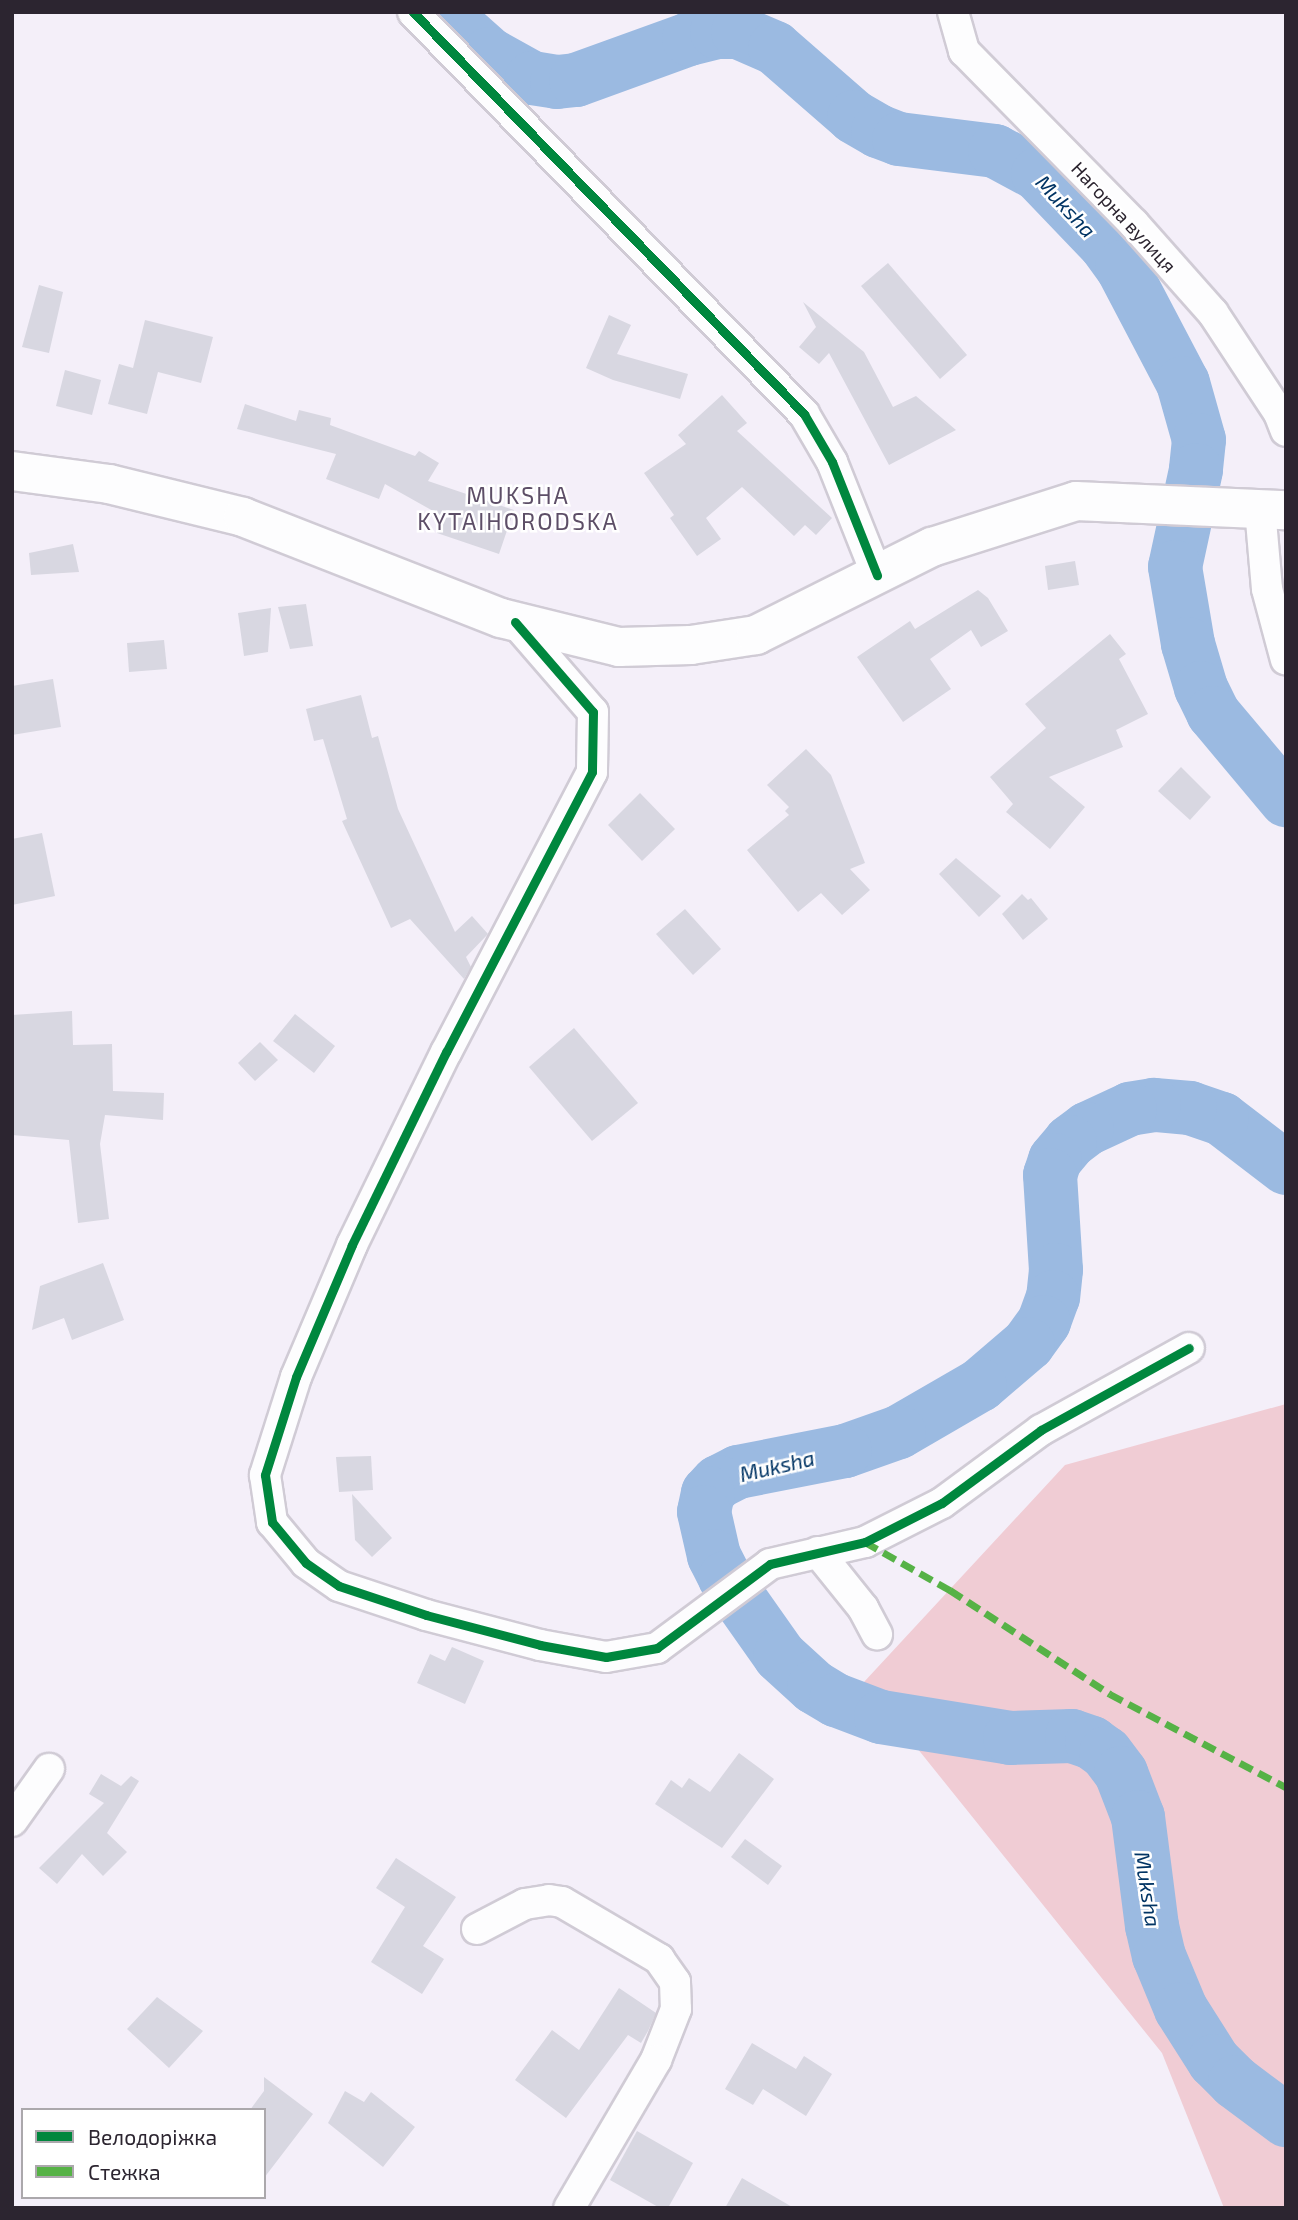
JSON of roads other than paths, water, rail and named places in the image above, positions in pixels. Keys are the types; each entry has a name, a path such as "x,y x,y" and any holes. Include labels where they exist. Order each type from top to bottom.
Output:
{"main road":[{"path":"12,471 109,484 243,517 515,622 619,647 691,645 756,635 932,547 1076,501 1261,509"}],"street":[{"path":"413,12 804,414 832,462 877,575"},
{"name":"Нагорна вулиця","path":"953,12 964,51 1134,224 1213,313 1279,413 1286,431"},
{"path":"1261,509 1267,589 1286,660"},
{"path":"515,622 593,712 592,772 446,1052 352,1245 296,1377 265,1475 272,1522 306,1563 339,1586 540,1645 606,1657 657,1647 770,1564 865,1542 942,1503 1041,1430 1189,1348"},
{"path":"818,1552 863,1608 877,1634"},
{"path":"12,1821 49,1769"},
{"path":"477,1929 525,1904 549,1900 562,1902 659,1959 675,1982 676,2010 656,2060 569,2208"}],"waterway":[{"name":"Muksha","path":"442,12 489,54 532,78 557,82 576,80 689,39 717,32 738,32 775,48 854,117 878,131 899,139 995,151 1038,174 1105,244 1122,267 1183,383 1199,440 1196,470 1175,567 1188,644 1201,688 1213,713 1286,800"},
{"name":"Muksha","path":"1286,1168 1222,1119 1190,1108 1154,1105 1130,1109 1087,1129 1070,1142 1055,1160 1050,1175 1056,1270 1053,1297 1044,1322 1028,1344 980,1385 899,1432 845,1451 738,1472 718,1482 708,1493 704,1512 714,1556 725,1578 780,1656 814,1687 836,1700 881,1717 1010,1738 1072,1736 1092,1743 1106,1753 1121,1773 1138,1817 1152,1926 1159,1956 1181,2009 1214,2061 1235,2082 1286,2120"}],"district":[{"name":"MUKSHA KYTAIHORODSKA","path":"518,508"}]}
